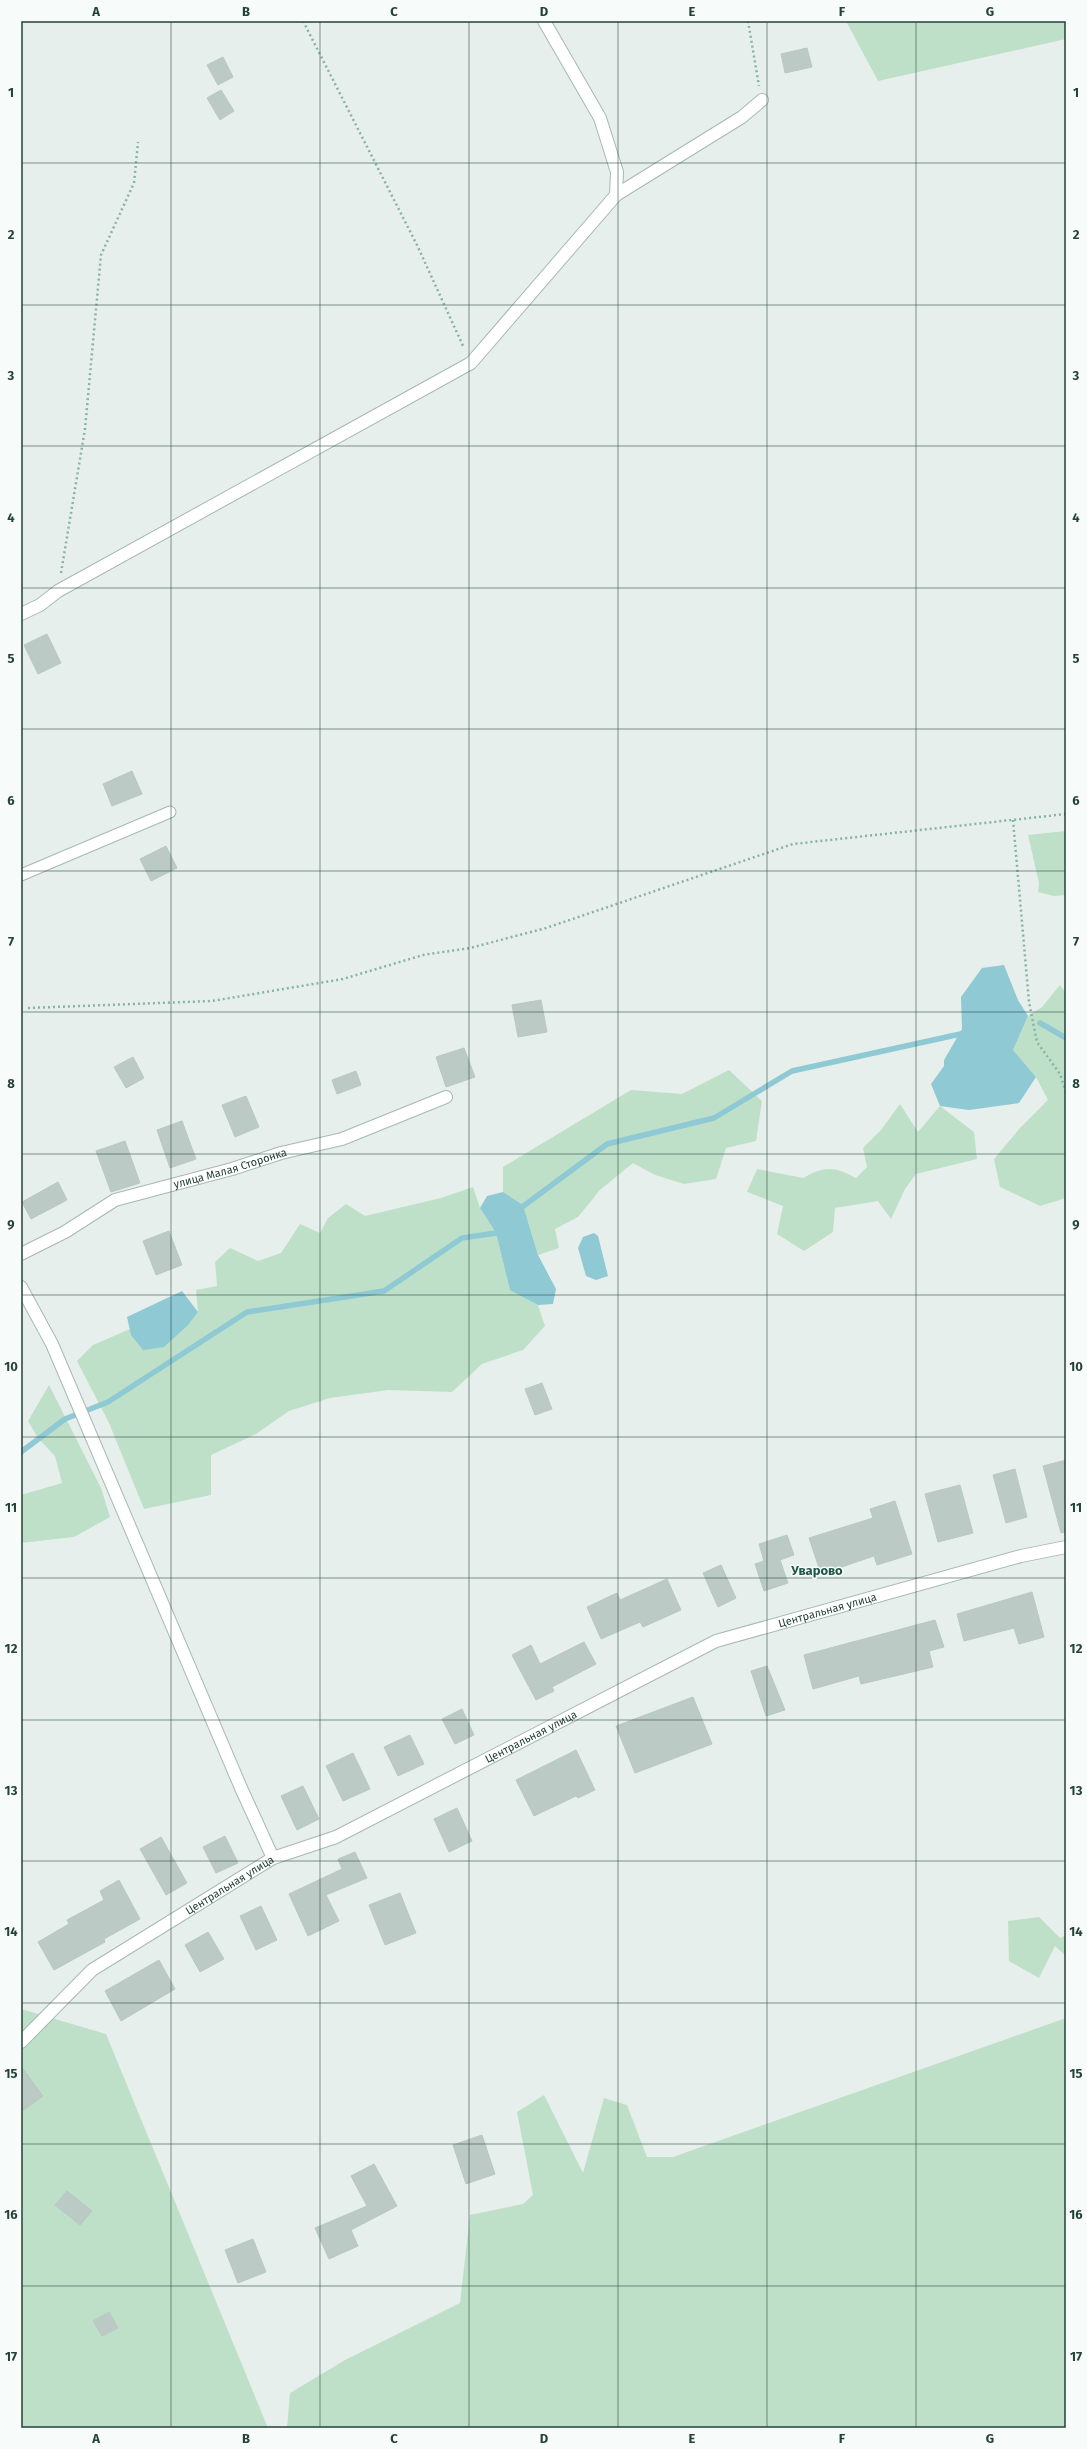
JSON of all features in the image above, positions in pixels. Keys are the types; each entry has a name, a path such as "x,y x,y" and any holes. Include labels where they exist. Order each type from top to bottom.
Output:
{"street":[{"path":"544,21 600,118 617,172 616,195"},
{"path":"21,614 40,605 58,591 471,363 616,195 742,117 762,100"},
{"name":"улица Малая Сторонка","path":"21,1254 66,1232 115,1200 342,1139 446,1097"},
{"path":"21,1287 52,1344 241,1788 273,1858"},
{"name":"Центральная улица","path":"21,2042 92,1970 273,1858 336,1837 716,1641 1021,1556 1066,1547"}],"lane":[{"path":"21,875 170,812"}],"path":[{"path":"303,21 421,252 471,363"},
{"path":"748,21 762,100"},
{"path":"58,591 85,429 101,255 134,183 138,142"},
{"path":"28,1008 212,1001 343,979 423,955 470,948 546,928 793,844 1066,814"},
{"path":"1013,820 1029,1002 1037,1042 1060,1074 1066,1093"}],"green space":[{"path":"846,21 1066,21 1066,39 878,81"},
{"path":"1066,831 1066,895 1054,896 1038,892 1039,883 1028,835"},
{"path":"1060,985 1066,993 1066,1198 1040,1206 1000,1187 994,1159 1020,1128 1048,1100 1036,1077 1013,1050 1028,1016 1042,1007"},
{"path":"729,1070 762,1101 756,1141 726,1148 716,1179 684,1184 655,1175 633,1163 600,1190 578,1217 555,1229 559,1248 538,1255 523,1205 503,1192 503,1167 631,1090 682,1094"},
{"path":"900,1104 918,1132 940,1106 974,1132 977,1159 916,1174 905,1189 891,1219 878,1201 835,1208 833,1232 804,1251 777,1234 783,1206 747,1192 757,1169 803,1178 817,1171 829,1169 841,1171 856,1178 867,1167 863,1148 881,1130"},
{"path":"473,1187 480,1208 496,1233 510,1289 538,1305 545,1326 523,1350 482,1364 452,1392 388,1390 330,1398 289,1411 256,1434 211,1455 211,1495 144,1509 109,1423 77,1361 93,1345 130,1329 131,1335 198,1312 196,1290 217,1286 215,1262 230,1248 258,1261 281,1253 300,1224 320,1233 328,1218 346,1204 365,1216 441,1198"},
{"path":"49,1385 101,1488 110,1517 74,1537 21,1543 21,1495 62,1483 55,1456 38,1438 28,1421"},
{"path":"1039,1917 1060,1938 1066,1935 1066,1956 1055,1946 1039,1978 1009,1961 1008,1921"},
{"path":"21,2009 106,2034 268,2428 21,2428"},
{"path":"1066,2018 1066,2428 287,2428 290,2393 345,2360 460,2303 470,2215 523,2204 533,2195 517,2112 544,2095 583,2173 604,2098 627,2105 647,2157 673,2157"}],"water":[{"path":"1004,965 1018,1000 1028,1016 1013,1050 1036,1077 1019,1103 969,1110 940,1106 931,1084 944,1066 944,1060 962,1029 961,997 982,968"},
{"path":"503,1192 523,1205 538,1255 556,1289 553,1304 538,1305 510,1290 496,1233 480,1208 487,1196"},
{"path":"594,1233 598,1236 608,1276 596,1280 586,1276 578,1248 583,1237"},
{"path":"182,1291 198,1312 188,1325 164,1347 143,1350 131,1335 127,1317"}],"building":[{"path":"807,48 812,67 785,73 781,54"},
{"path":"223,57 233,77 218,85 207,65"},
{"path":"221,90 234,111 220,120 207,98"},
{"path":"47,634 61,663 38,674 24,645"},
{"path":"132,771 142,794 112,806 103,784"},
{"path":"166,846 177,868 151,881 140,859"},
{"path":"541,1000 547,1032 518,1037 512,1005"},
{"path":"464,1048 475,1077 446,1087 436,1057"},
{"path":"133,1057 144,1078 126,1088 114,1067"},
{"path":"356,1071 361,1085 337,1094 332,1080"},
{"path":"246,1096 259,1127 235,1137 222,1105"},
{"path":"182,1121 196,1159 170,1168 157,1130"},
{"path":"125,1141 140,1183 111,1192 96,1151"},
{"path":"58,1182 67,1200 31,1219 22,1202"},
{"path":"169,1231 182,1265 156,1275 143,1241"},
{"path":"542,1383 552,1409 535,1415 525,1389"},
{"path":"1066,1460 1066,1532 1061,1533 1043,1466"},
{"path":"1015,1469 1027,1517 1006,1523 993,1475"},
{"path":"960,1485 973,1533 938,1542 925,1494"},
{"path":"895,1501 912,1554 877,1565 874,1556 821,1574 809,1538 873,1518 870,1509"},
{"path":"787,1535 794,1555 780,1560 788,1583 764,1591 755,1564 764,1561 759,1544"},
{"path":"721,1565 736,1598 718,1607 703,1573"},
{"path":"667,1579 681,1610 643,1627 640,1622 601,1639 587,1607 617,1593 620,1600"},
{"path":"1032,1592 1044,1637 1019,1644 1014,1628 964,1641 957,1614"},
{"path":"935,1620 944,1647 929,1651 933,1667 861,1684 859,1676 813,1689 804,1655"},
{"path":"584,1642 596,1664 552,1687 554,1691 536,1700 512,1655 531,1645 540,1664"},
{"path":"767,1666 785,1710 766,1716 751,1671"},
{"path":"693,1697 712,1744 635,1773 616,1726"},
{"path":"462,1709 474,1735 455,1744 442,1719"},
{"path":"410,1735 424,1764 398,1776 384,1747"},
{"path":"576,1750 595,1790 578,1798 576,1796 534,1816 516,1780"},
{"path":"353,1753 370,1789 343,1801 326,1766"},
{"path":"303,1786 319,1819 297,1830 281,1796"},
{"path":"457,1808 472,1841 449,1852 434,1819"},
{"path":"225,1836 238,1863 216,1873 203,1847"},
{"path":"161,1837 187,1883 166,1895 140,1849"},
{"path":"355,1852 367,1878 326,1895 339,1921 308,1936 289,1894 342,1869 338,1859"},
{"path":"119,1880 140,1919 104,1939 105,1942 54,1970 38,1942 69,1924 67,1920 104,1900 100,1891"},
{"path":"400,1893 416,1933 385,1945 369,1905"},
{"path":"261,1906 277,1940 256,1950 240,1916"},
{"path":"208,1932 224,1959 200,1972 185,1945"},
{"path":"159,1960 175,1989 121,2021 105,1991"},
{"path":"21,2066 43,2096 21,2112"},
{"path":"482,2135 495,2174 466,2184 453,2145"},
{"path":"374,2164 397,2206 351,2230 358,2246 329,2259 315,2228 367,2206 351,2176"},
{"path":"67,2191 92,2211 80,2225 55,2205"},
{"path":"253,2239 266,2272 238,2283 225,2250"},
{"path":"109,2312 118,2328 102,2336 93,2321"}],"waterway":[{"path":"1040,1023 1066,1038"},
{"path":"518,1210 607,1144 714,1118 792,1071 965,1033"},
{"path":"21,1452 65,1419 108,1402 247,1312 384,1291 462,1238 496,1233 500,1229"}],"district":[{"name":"Уварово","path":"817,1570"}]}
